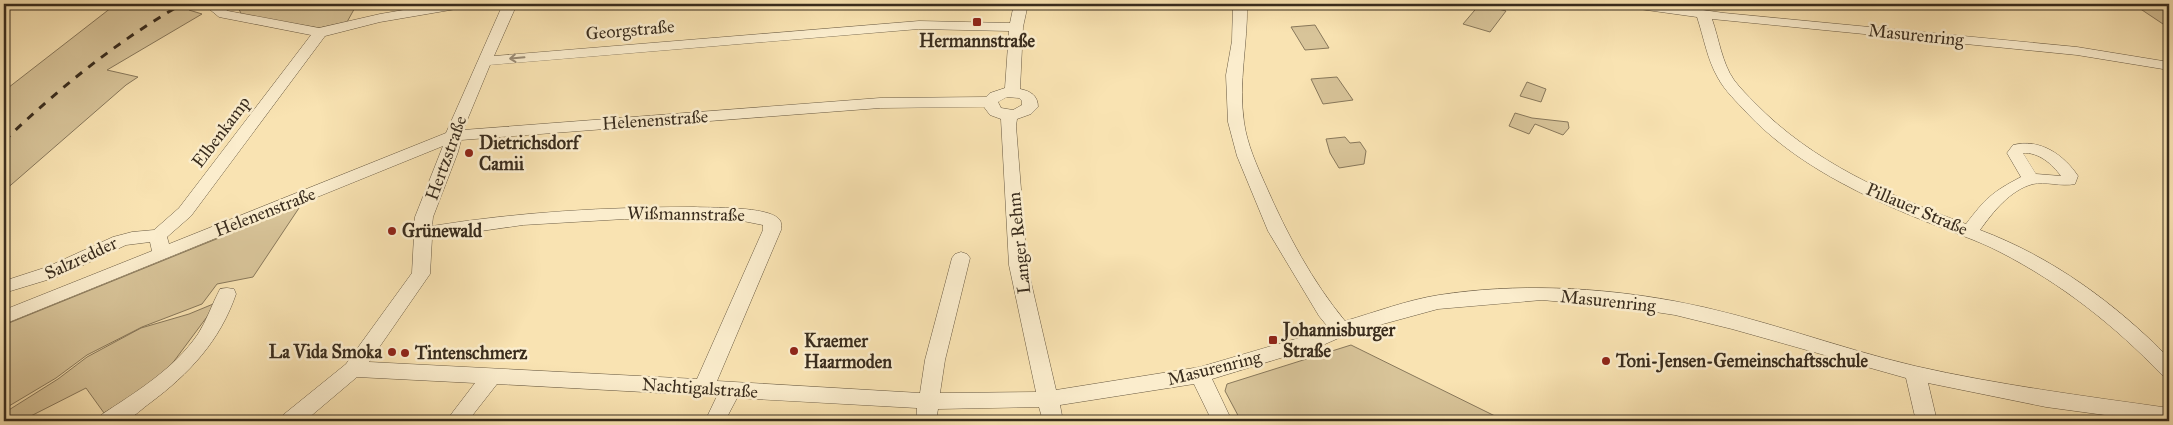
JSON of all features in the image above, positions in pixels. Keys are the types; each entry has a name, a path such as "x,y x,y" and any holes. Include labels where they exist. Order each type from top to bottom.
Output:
{"street":[{"path":"215,8 224,14 320,34 330,29 380,18 462,4"},
{"name":"Hertzstraße","path":"292,421 353,369 421,274 424,217 450,152 453,136 510,4"},
{"path":"1012,92 1016,27 1021,4"},
{"path":"1240,4 1239,41 1234,74 1236,122 1245,156 1277,231 1326,311 1341,329"},
{"name":"Masurenring","path":"1632,4 1704,15 2076,51 2169,66"},
{"name":"Pillauer Straße","path":"1704,15 1718,62 1727,80 1751,108 1792,144 1850,180 1924,214 1970,231 2022,256 2085,294 2117,318 2169,370"},
{"name":"Georgstraße","path":"486,61 919,25 1016,27"},
{"name":"Elbenkamp","path":"160,244 320,34"},
{"path":"1012,92 1023,94 1030,100 1031,104 1026,110 1009,115 992,110 990,102 1000,94 1012,92"},
{"name":"Helenenstraße","path":"4,317 160,244 453,136 880,103 990,102"},
{"name":"Langer Rehm","path":"1009,115 1008,126 1018,265 1053,421"},
{"path":"1970,231 1989,206 2002,194 2030,179"},
{"name":"Wißmannstraße","path":"422,234 511,220 600,213 671,212 760,216 772,222 772,230 704,387"},
{"name":"Salzredder","path":"4,287 58,270 122,239 142,234 160,244"},
{"path":"926,421 935,360 961,258"},
{"path":"109,421 171,377 189,360 213,326 227,294"},
{"name":"Masurenring","path":"1048,399 1077,396 1200,375 1316,340 1341,329 1438,302 1542,294 1583,296 1675,308 1719,318 1915,373 2055,400 2169,416"},
{"name":"Nachtigalstraße","path":"353,369 930,401 1022,401 1048,399"},
{"path":"1915,373 1926,421"},
{"path":"1200,375 1222,421"},
{"path":"456,421 492,376"},
{"path":"715,421 730,390"}],"shaded area":[{"path":"116,4 201,4 189,10 202,14 107,70 138,77 126,85 4,191 4,91"},
{"path":"236,4 357,4 347,22 319,28 242,15"},
{"path":"1480,4 1506,11 1490,32 1463,24"},
{"path":"2133,4 2169,4 2169,28"},
{"path":"1315,25 1329,48 1305,50 1291,27"},
{"path":"1337,77 1353,100 1323,104 1311,79"},
{"path":"1527,82 1546,89 1541,102 1520,96"},
{"path":"1515,113 1532,118 1568,122 1569,128 1563,135 1535,124 1529,134 1509,126"},
{"path":"1345,137 1350,143 1360,142 1366,151 1364,164 1339,168 1330,153 1326,139"},
{"path":"293,208 299,208 253,277 217,284 202,304 142,327 87,355 56,378 4,409 4,325"},
{"path":"218,302 163,376 104,413 86,388 21,421 4,421 4,413 58,379 87,357 141,328 189,314"},
{"path":"1351,345 1497,417 1493,421 1241,421 1225,391 1227,384"}],"railway":[{"path":"4,141 67,84 111,50 182,4"}],"place":[{"name":"Hermannstraße","path":"977,22"},
{"name":"Dietrichsdorf Camii","path":"469,153"},
{"name":"Grünewald","path":"392,231"},
{"name":"Johannisburger Straße","path":"1273,340"},
{"name":"Kraemer Haarmoden","path":"794,351"},
{"name":"La Vida Smoka","path":"392,352"},
{"name":"Tintenschmerz","path":"405,353"},
{"name":"Toni-Jensen-Gemeinschaftsschule","path":"1606,361"}]}
